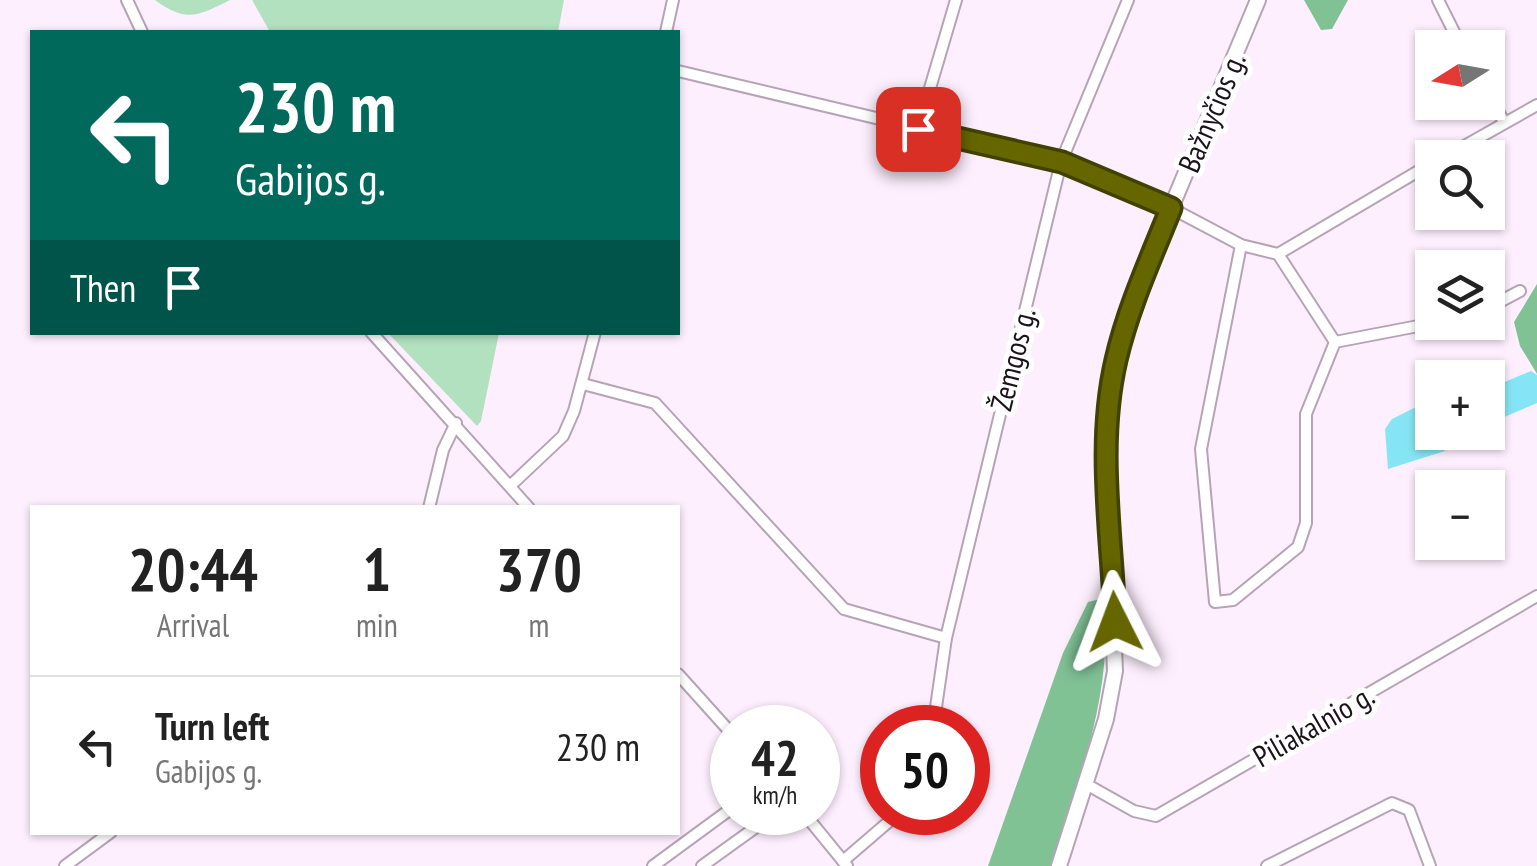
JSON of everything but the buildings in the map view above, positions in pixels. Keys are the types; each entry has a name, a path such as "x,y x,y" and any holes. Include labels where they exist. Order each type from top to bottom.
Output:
{"main road":[{"name":"Bažnyčios g.","path":"1059,866 1112,696 1116,649 1106,462 1113,378 1133,303 1258,0"}],"street":[{"path":"128,0 141,30"},
{"path":"666,30 673,0"},
{"path":"918,129 956,0"},
{"name":"Žemgos g.","path":"936,705 946,638 1062,162 1128,0"},
{"path":"1438,0 1453,30"},
{"path":"680,71 1062,162 1171,208 1242,245 1278,254 1335,342"},
{"path":"1474,140 1537,105"},
{"path":"1278,254 1415,174"},
{"path":"1242,245 1201,448 1201,486 1215,602 1233,600 1298,547 1306,522 1306,414 1335,342"},
{"path":"1505,299 1520,291"},
{"path":"1335,342 1415,327"},
{"path":"374,335 526,505"},
{"path":"510,486 563,436 583,384 594,335"},
{"path":"583,384 655,403 844,609 946,638"},
{"path":"430,505 443,450 456,423"},
{"name":"Piliakalnio g.","path":"1086,784 1134,811 1156,816 1537,596"},
{"path":"680,676 710,710"},
{"path":"1268,866 1392,803 1409,810 1430,866"},
{"path":"653,866 710,824"},
{"path":"65,866 106,835"},
{"path":"702,866 745,835"},
{"path":"822,835 845,864 876,835"}],"green space":[{"path":"155,0 230,0 192,15 175,12"},
{"path":"252,0 564,0 558,30 269,30"},
{"path":"1304,0 1348,0 1332,29 1321,30"},
{"path":"1537,284 1537,374 1520,346 1514,322"},
{"path":"390,335 499,335 477,426"},
{"path":"1105,598 1104,669 1099,702 1083,767 1050,866 988,866 1063,653 1088,602"}],"water":[{"path":"1531,371 1537,375 1537,403 1505,417 1505,382"},
{"path":"1415,408 1415,450 1445,451 1388,469 1385,429 1392,419"}],"route":[{"path":"918,129 1062,162 1171,208 1133,303 1116,360 1108,413 1106,462 1115,622"}]}
